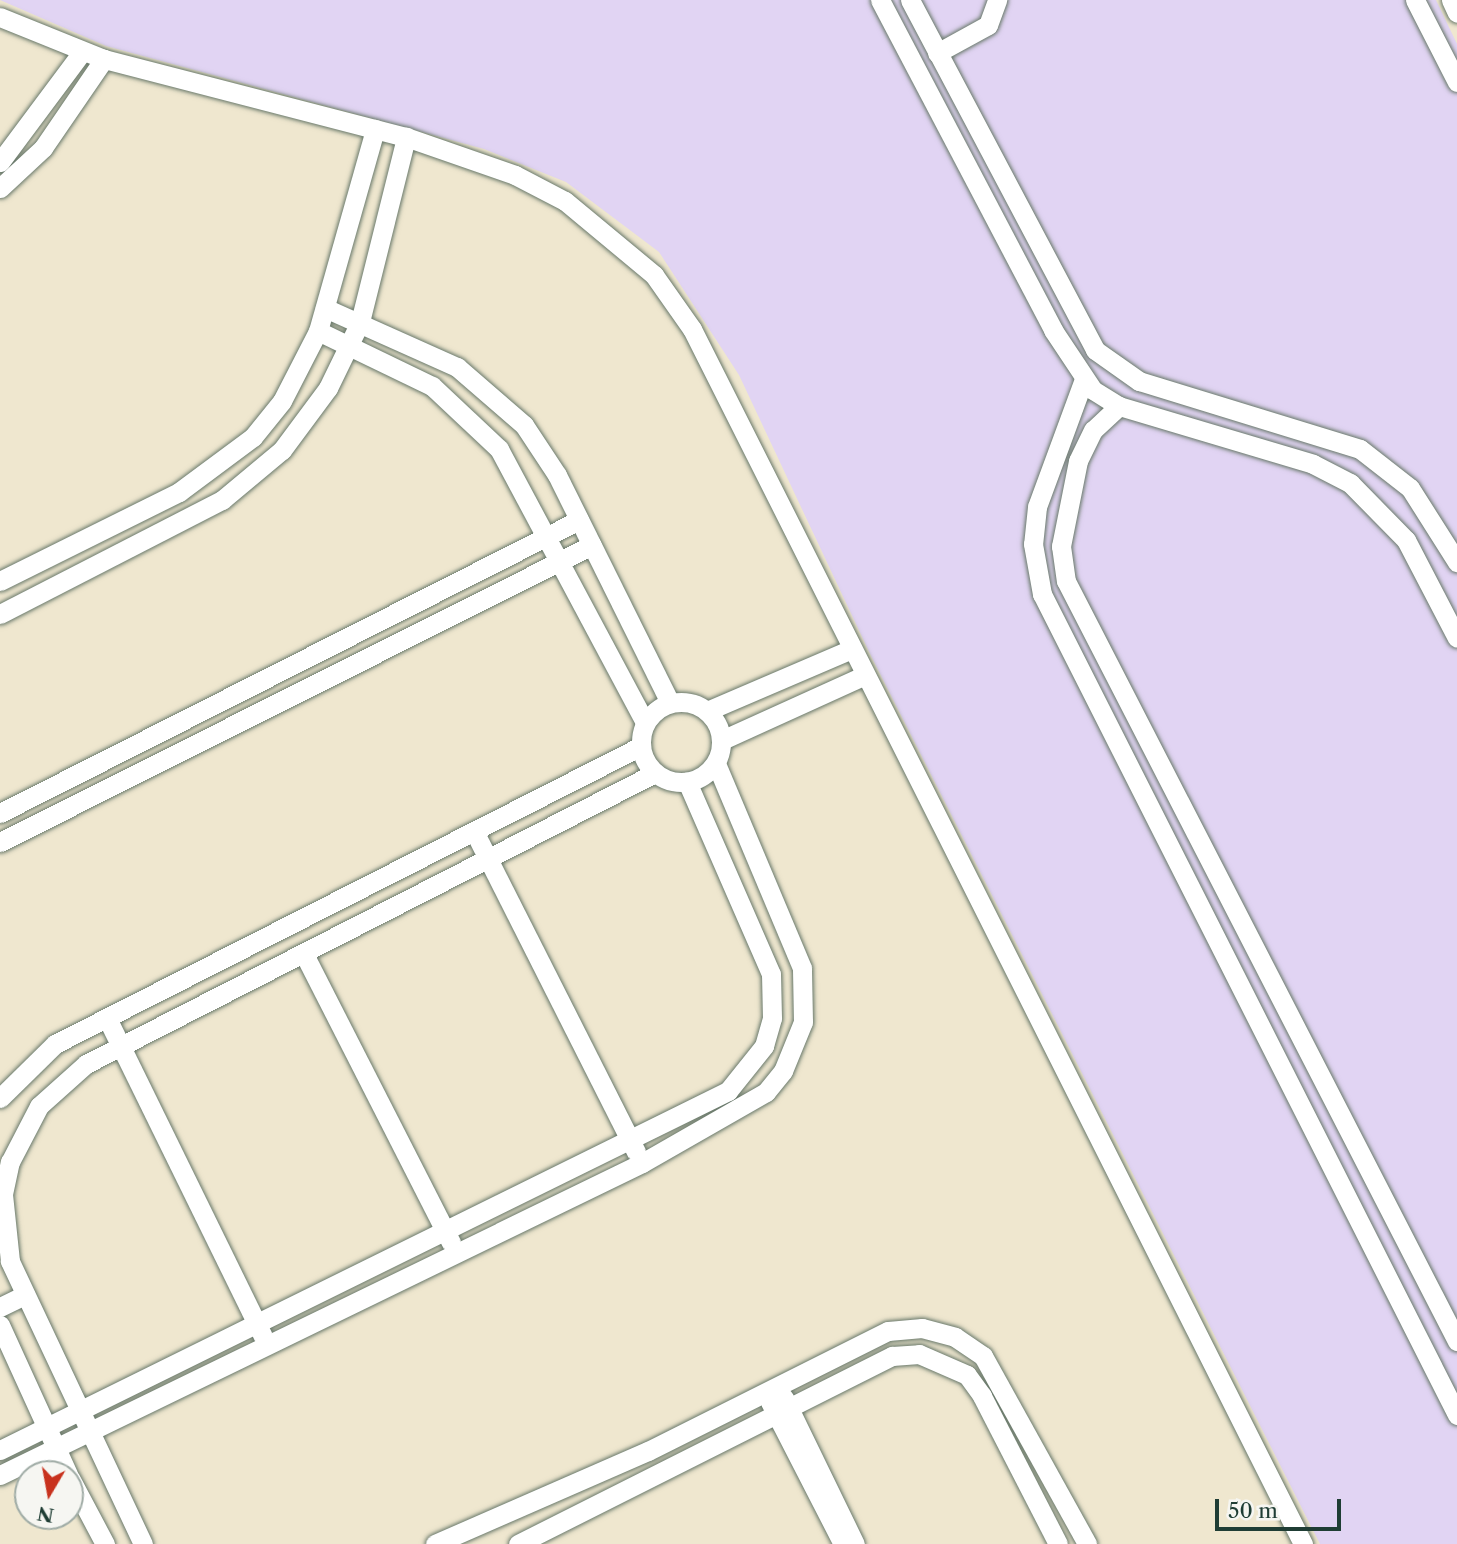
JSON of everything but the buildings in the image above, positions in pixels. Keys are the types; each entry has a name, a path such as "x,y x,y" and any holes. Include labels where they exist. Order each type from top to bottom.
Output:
{"street":[{"path":"880,0 1084,379 1119,406 1313,464 1350,483 1406,540 1457,638"},
{"path":"910,0 1095,350 1139,381 1360,449 1410,488 1457,562"},
{"path":"937,53 988,25 997,0"},
{"path":"1415,0 1457,82"},
{"path":"1451,0 1457,13"},
{"path":"0,17 104,59 405,137 515,175 565,201 654,275 692,329 1303,1544"},
{"path":"0,162 82,52"},
{"path":"0,188 43,148 104,59"},
{"path":"0,581 218,467 282,401 318,331 374,129"},
{"path":"0,614 188,519 253,477 307,420 350,345 360,321 405,137"},
{"path":"325,308 360,321 457,368 504,404 542,449 670,703"},
{"path":"318,331 432,386 479,427 516,474 645,723 641,746 655,773"},
{"path":"1084,379 1037,507 1033,544 1042,594 1457,1415"},
{"path":"1119,406 1103,417 1078,461 1061,546 1066,581 1457,1340"},
{"path":"18,833 2,805 549,538 579,520"},
{"path":"0,842 561,563 592,545"},
{"path":"670,703 707,711 852,649"},
{"path":"722,740 865,675"},
{"path":"645,723 670,703"},
{"path":"0,1475 642,1163 766,1092 789,1059 803,1022 795,947 716,763 722,740 707,711"},
{"path":"0,1098 55,1044 476,835 641,746"},
{"path":"143,1544 25,1295 2,1226 10,1163 38,1106 86,1064 121,1045 655,773 687,782 716,763"},
{"path":"0,1450 48,1429 631,1142 728,1091 749,1071 772,1018 764,952 687,782"},
{"path":"476,835 642,1163"},
{"path":"304,954 456,1254"},
{"path":"223,960 237,987"},
{"path":"107,1018 268,1346"},
{"path":"0,1307 25,1295"},
{"path":"0,1325 61,1460"},
{"path":"435,1544 771,1389 888,1331 922,1328 955,1337 984,1356 1004,1383 1087,1544"},
{"path":"518,1544 892,1356 944,1360 982,1396 1058,1544"},
{"path":"771,1389 855,1544"},
{"path":"782,1410 843,1544"},
{"path":"84,1504 105,1544"}],"shaded area":[{"path":"0,0 1436,0 1457,44 1457,1544 1320,1544 871,656 739,375 659,252 566,182 484,149 106,46"}]}
